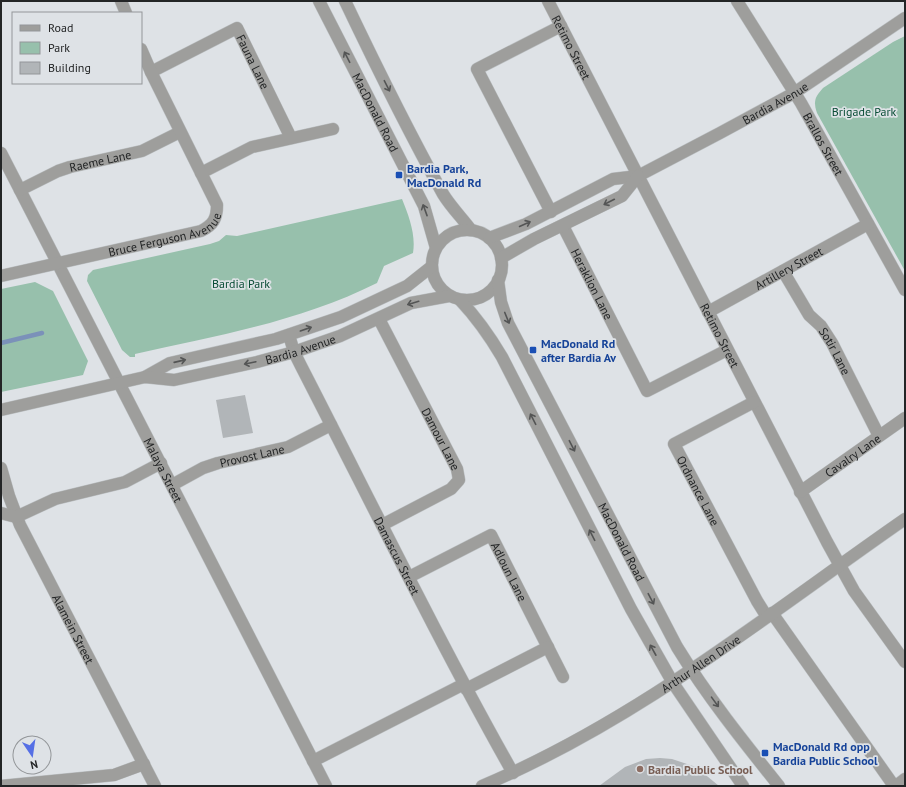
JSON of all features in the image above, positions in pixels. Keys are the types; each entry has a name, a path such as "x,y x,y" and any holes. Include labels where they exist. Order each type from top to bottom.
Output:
{"street":[{"path":"121,1 126,12"},
{"name":"MacDonald Road","path":"319,1 424,206 436,248"},
{"name":"MacDonald Road","path":"345,1 410,132 444,196 471,230"},
{"name":"Retimo Street","path":"548,1 839,565 854,591 904,658"},
{"name":"Brallos Street","path":"737,1 794,93 905,290"},
{"name":"Bardia Avenue","path":"489,238 526,224 613,179 638,176 794,93 905,18"},
{"path":"551,212 477,69 561,26"},
{"name":"Fauna Lane","path":"151,72 237,28 291,138"},
{"name":"Bruce Ferguson Avenue","path":"1,276 201,231 209,227 214,222 217,215 217,205 180,132 142,51"},
{"path":"201,173 252,147 333,129"},
{"name":"Raeme Lane","path":"20,190 58,171 70,167 142,151 180,132"},
{"name":"Malaya Street","path":"1,152 5,172 20,190 326,786"},
{"name":"Bardia Avenue","path":"501,258 534,239 622,196 638,176"},
{"name":"Artillery Street","path":"708,312 868,224"},
{"name":"Heraklion Lane","path":"563,226 647,390 727,350"},
{"path":"471,230 489,238 497,247 501,258 502,269 492,290 471,300 454,298 440,288 434,278 431,267 432,257 436,248 451,234 460,231 471,230"},
{"name":"Bardia Avenue","path":"145,378 170,363 276,339 341,317 408,286 431,267"},
{"name":"Sotir Lane","path":"783,271 809,315 821,326 832,343 879,436"},
{"name":"MacDonald Road","path":"498,280 501,302 508,322 677,647 692,671 778,786"},
{"name":"MacDonald Road","path":"454,298 476,317 488,333 502,357 627,602 673,683 743,786"},
{"name":"Bardia Avenue","path":"1,410 145,378 174,380 257,362 294,352 340,336 411,303 454,298"},
{"name":"Damour Lane","path":"379,319 457,469 459,480 451,489 382,525"},
{"name":"Damascus Street","path":"289,335 294,352 382,525 465,686 513,773"},
{"name":"Ordnance Lane","path":"754,402 674,444 757,601 770,615 895,786"},
{"name":"Cavalry Lane","path":"800,492 905,418"},
{"name":"Provost Lane","path":"172,485 203,468 218,463 288,447 331,425"},
{"path":"1,513 16,517 55,499 125,482 161,463"},
{"name":"Alamein Street","path":"1,468 16,517 154,786"},
{"name":"Arthur Allen Drive","path":"482,786 551,755 616,719 692,671 905,519"},
{"name":"Adloun Lane","path":"409,577 491,535 563,677"},
{"path":"313,761 548,647"},
{"path":"1,786 114,775 144,764"},
{"path":"895,786 905,779"}],"green space":[{"name":"Brigade Park","path":"905,36 905,271 817,113 815,102 818,94 823,88 893,42"},
{"name":"Bardia Park","path":"402,199 413,232 413,253 384,266 377,283 319,308 228,334 135,354 135,357 130,357 122,350 87,281 88,275 93,270 210,244 219,241 226,235 237,236"},
{"path":"35,282 53,291 88,361 83,375 1,392 1,289"}],"building":[{"path":"245,395 253,433 223,438 216,400"},
{"path":"646,759 672,759 696,767 719,786 599,786 625,767"}],"waterway":[{"path":"1,343 42,333"}],"place":[{"name":"Bardia Park, MacDonald Rd","path":"399,175"},
{"name":"MacDonald Rd after Bardia Av","path":"533,350"},
{"name":"MacDonald Rd opp Bardia Public School","path":"765,753"},
{"name":"Bardia Public School","path":"640,769"}]}
